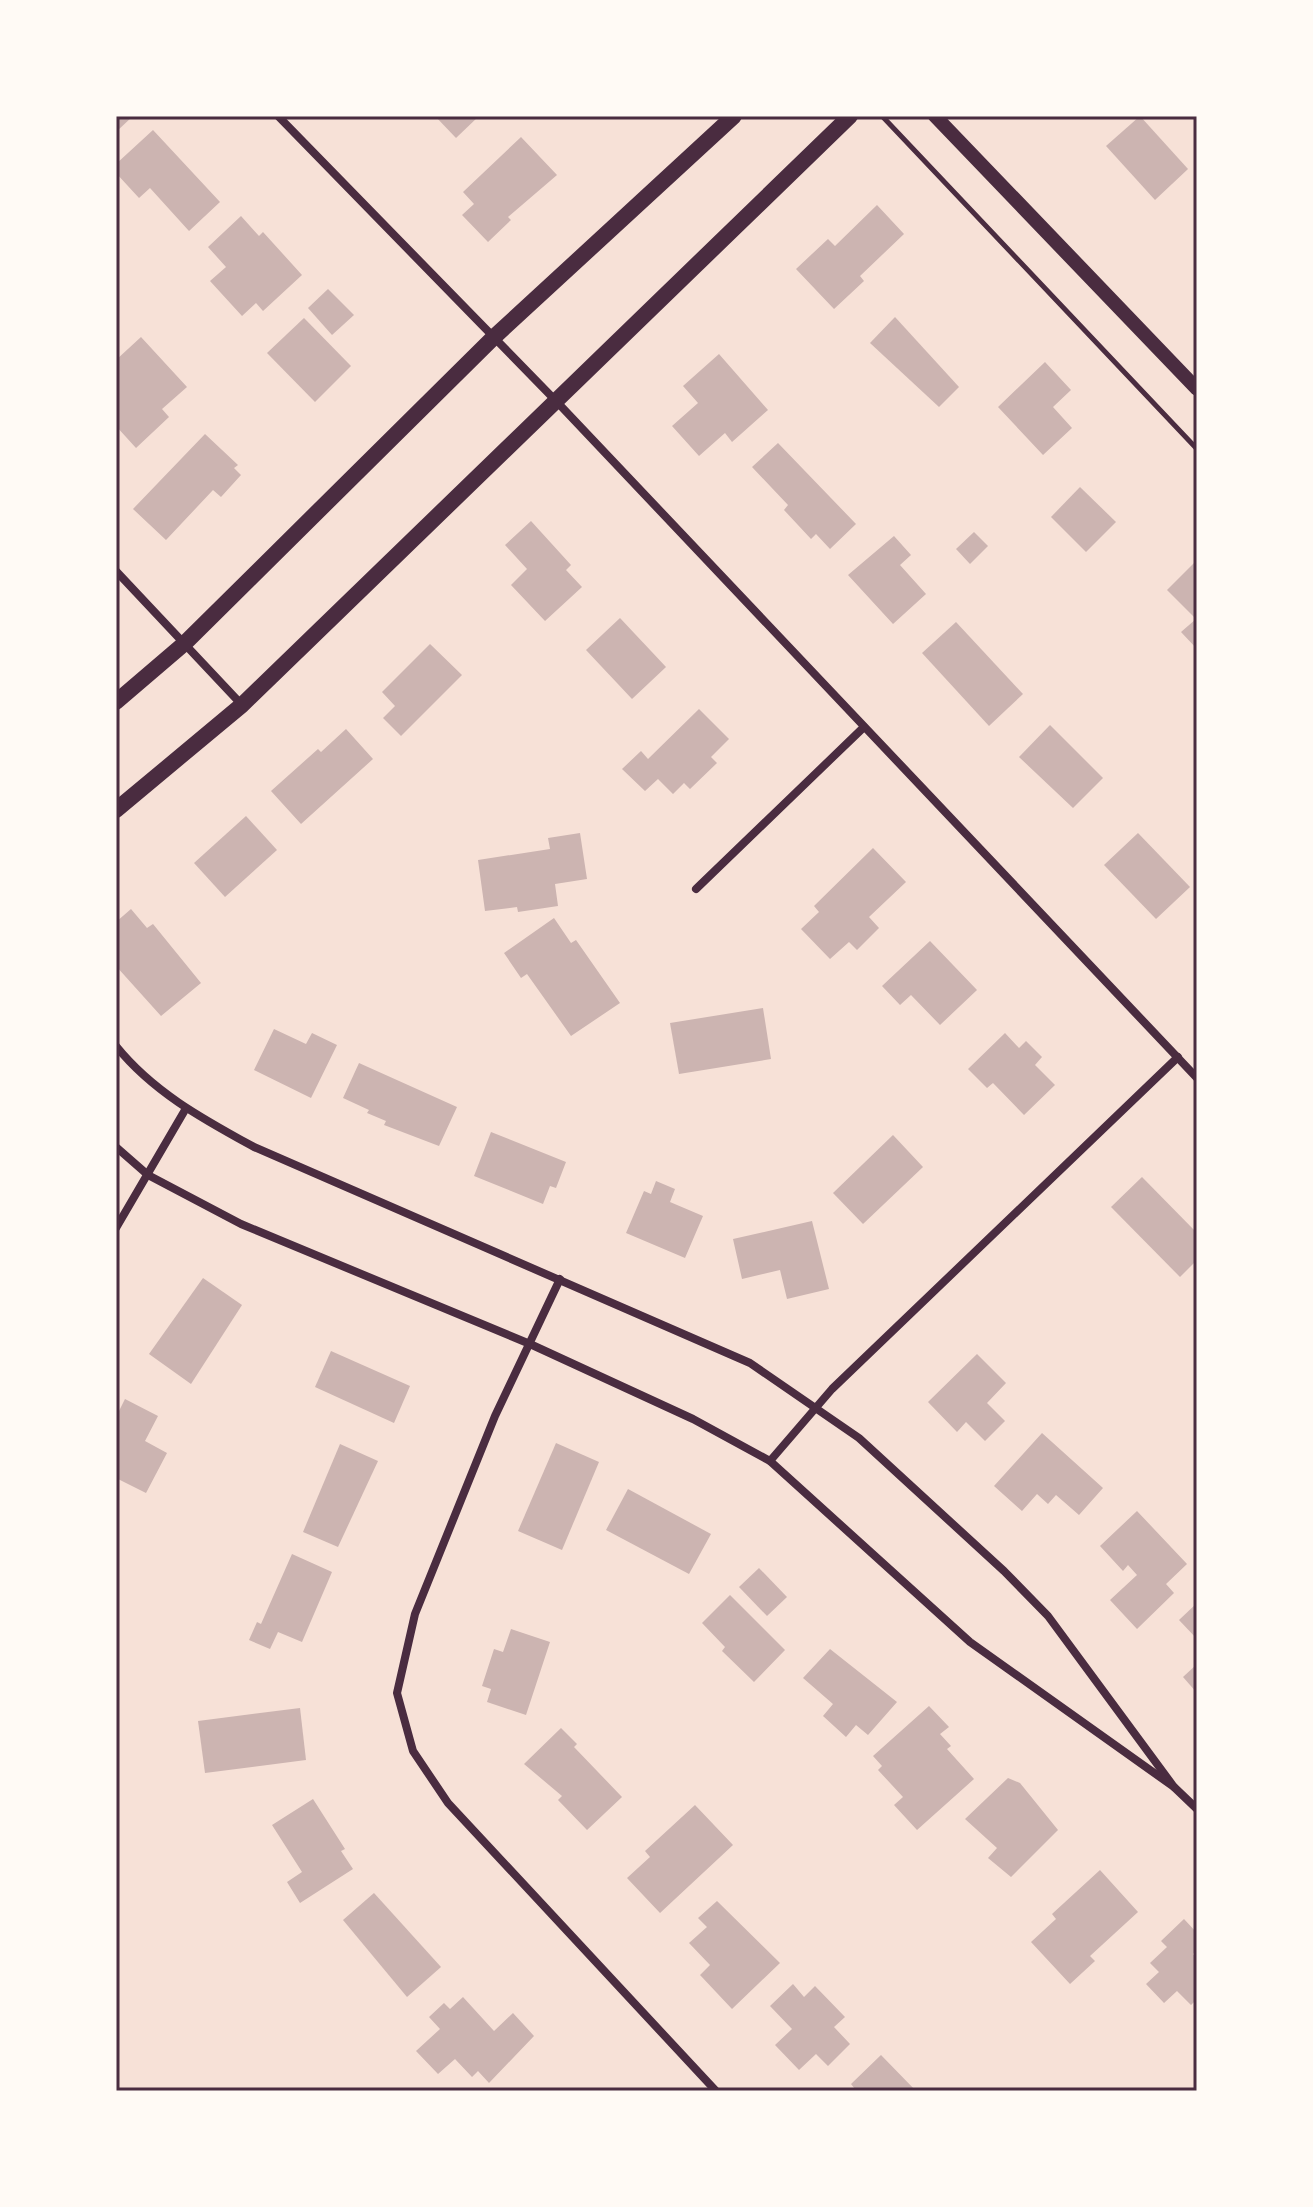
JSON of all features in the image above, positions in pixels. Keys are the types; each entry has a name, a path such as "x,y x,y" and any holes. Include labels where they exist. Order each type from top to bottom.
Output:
{"main road":[{"path":"116,702 185,643 493,338 734,116"},
{"path":"116,810 242,705 850,116"}],"street":[{"path":"278,116 557,402 1197,1078"},
{"path":"935,116 1197,389"},
{"path":"116,571 242,705"},
{"path":"696,889 864,727"},
{"path":"116,1046 129,1062 185,1110 312,1173 750,1363 859,1438 1048,1616 1174,1787"},
{"path":"770,1461 816,1408 1178,1057"},
{"path":"116,1228 185,1110"},
{"path":"116,1147 148,1175 241,1224 530,1344 693,1419 770,1461 970,1642 1174,1787 1197,1809"},
{"path":"560,1279 495,1416 415,1614 397,1693 413,1751 448,1803 716,2091"}],"path":[{"path":"882,116 1197,449"}],"building":[{"path":"116,116 133,116 116,132"},
{"path":"435,116 479,116 456,138"},
{"path":"1140,116 1188,169 1155,200 1106,146"},
{"path":"153,130 220,202 189,231 150,188 139,198 116,173 116,164"},
{"path":"521,137 557,175 508,217 511,220 488,242 462,215 474,204 463,192"},
{"path":"877,205 904,234 860,276 864,281 834,309 796,269 828,239 835,246"},
{"path":"241,216 259,236 263,232 302,275 263,311 256,303 242,316 210,281 226,267 208,247"},
{"path":"328,289 354,315 332,335 308,308"},
{"path":"895,317 959,387 939,407 870,343"},
{"path":"304,318 351,366 315,402 267,353"},
{"path":"141,337 187,387 162,409 169,417 136,448 116,426 116,360"},
{"path":"719,354 768,410 732,442 725,433 699,456 672,426 698,403 683,386"},
{"path":"1045,362 1071,390 1053,407 1072,428 1043,455 998,407"},
{"path":"205,434 238,465 234,468 241,475 221,497 213,490 166,540 133,509"},
{"path":"778,443 856,524 830,549 816,534 811,539 784,510 788,505 752,467"},
{"path":"1080,487 1116,522 1086,552 1051,517"},
{"path":"531,521 571,565 566,570 582,587 545,621 511,585 527,569 505,545"},
{"path":"974,532 988,546 970,564 956,549"},
{"path":"894,536 911,555 900,565 926,594 893,624 848,575"},
{"path":"1194,563 1197,566 1197,649 1181,632 1196,619 1167,590"},
{"path":"620,618 666,667 632,699 586,650"},
{"path":"956,622 1023,694 989,726 922,653"},
{"path":"430,644 462,675 401,736 383,718 395,706 382,692"},
{"path":"699,709 729,739 711,757 717,763 690,789 684,783 673,794 658,779 645,791 622,769 641,751 648,759"},
{"path":"1050,725 1103,778 1073,808 1019,757"},
{"path":"346,729 373,759 301,824 271,791 318,749 321,752"},
{"path":"246,816 277,850 225,897 194,863"},
{"path":"580,833 587,879 555,884 558,906 518,912 517,907 485,911 478,860 550,849 548,838"},
{"path":"1138,833 1190,887 1156,919 1104,865"},
{"path":"873,848 906,882 869,917 879,928 857,950 849,942 830,959 801,929 819,912 814,906"},
{"path":"131,909 147,928 153,924 201,983 161,1016 116,966 116,922"},
{"path":"554,918 571,943 576,940 620,1003 571,1036 527,974 521,978 504,953"},
{"path":"930,941 977,990 940,1025 911,995 900,1005 882,986"},
{"path":"763,1008 771,1059 679,1074 670,1023"},
{"path":"274,1029 306,1044 312,1033 337,1045 311,1098 254,1070"},
{"path":"1005,1033 1019,1048 1026,1041 1042,1057 1035,1065 1055,1085 1024,1115 993,1083 987,1088 968,1069"},
{"path":"359,1063 457,1107 439,1146 384,1125 386,1121 343,1098"},
{"path":"491,1132 566,1162 556,1188 550,1186 543,1204 474,1176"},
{"path":"893,1135 923,1167 863,1224 833,1193"},
{"path":"1142,1177 1197,1233 1197,1260 1180,1277 1111,1207"},
{"path":"656,1181 675,1189 670,1202 703,1216 685,1258 626,1233 644,1191 651,1194"},
{"path":"812,1221 829,1289 787,1299 780,1270 742,1279 733,1239"},
{"path":"203,1278 242,1305 191,1384 149,1354"},
{"path":"331,1351 410,1386 394,1423 315,1387"},
{"path":"977,1354 1006,1383 987,1403 1005,1421 985,1441 966,1422 957,1432 928,1402"},
{"path":"125,1399 158,1416 145,1441 167,1453 146,1493 116,1478 116,1417"},
{"path":"1042,1433 1103,1488 1079,1515 1056,1495 1048,1504 1037,1494 1022,1511 994,1486"},
{"path":"556,1443 599,1462 562,1550 518,1531"},
{"path":"340,1444 378,1461 338,1547 303,1532"},
{"path":"628,1489 711,1534 689,1574 606,1530"},
{"path":"1137,1511 1187,1564 1166,1584 1174,1593 1137,1629 1110,1600 1137,1575 1128,1565 1123,1571 1100,1546"},
{"path":"292,1554 332,1572 302,1642 278,1632 270,1649 249,1640 257,1622 261,1624"},
{"path":"759,1568 787,1597 767,1616 739,1587"},
{"path":"730,1595 785,1650 754,1682 722,1651 725,1647 702,1623"},
{"path":"1197,1603 1197,1639 1179,1620"},
{"path":"511,1629 550,1642 526,1715 487,1702 491,1689 482,1686 494,1649 503,1652"},
{"path":"830,1649 897,1702 868,1735 856,1725 846,1737 823,1716 833,1704 803,1678"},
{"path":"1197,1664 1197,1693 1183,1677"},
{"path":"929,1706 949,1727 940,1734 951,1746 947,1749 974,1779 917,1830 894,1805 903,1797 878,1770 882,1766 873,1756"},
{"path":"300,1708 306,1760 205,1773 198,1721"},
{"path":"561,1728 577,1744 574,1747 622,1797 587,1830 558,1800 562,1796 524,1764"},
{"path":"1008,1778 1020,1783 1058,1830 1011,1877 988,1858 997,1848 965,1819"},
{"path":"313,1799 345,1849 341,1851 353,1869 300,1903 287,1882 302,1872 272,1825"},
{"path":"695,1805 733,1845 660,1913 627,1878 650,1857 645,1851"},
{"path":"1100,1870 1138,1912 1090,1956 1095,1961 1070,1984 1031,1942 1056,1919 1052,1914"},
{"path":"374,1893 441,1967 407,1997 343,1920"},
{"path":"717,1901 780,1963 732,2009 700,1975 710,1965 689,1943 707,1927 698,1918"},
{"path":"1184,1919 1197,1933 1197,1950 1193,1954 1197,1959 1197,1999 1191,2005 1177,1991 1164,2003 1146,1984 1159,1972 1150,1963 1167,1947 1161,1941"},
{"path":"793,1984 804,1997 815,1986 845,2017 834,2027 850,2044 828,2066 816,2054 799,2070 775,2045 792,2029 770,2006"},
{"path":"463,1997 494,2031 513,2013 534,2036 489,2083 478,2071 472,2077 455,2059 438,2074 416,2051 440,2029 429,2017 444,2003 450,2009"},
{"path":"881,2055 916,2091 853,2091 855,2089 851,2084"}]}
